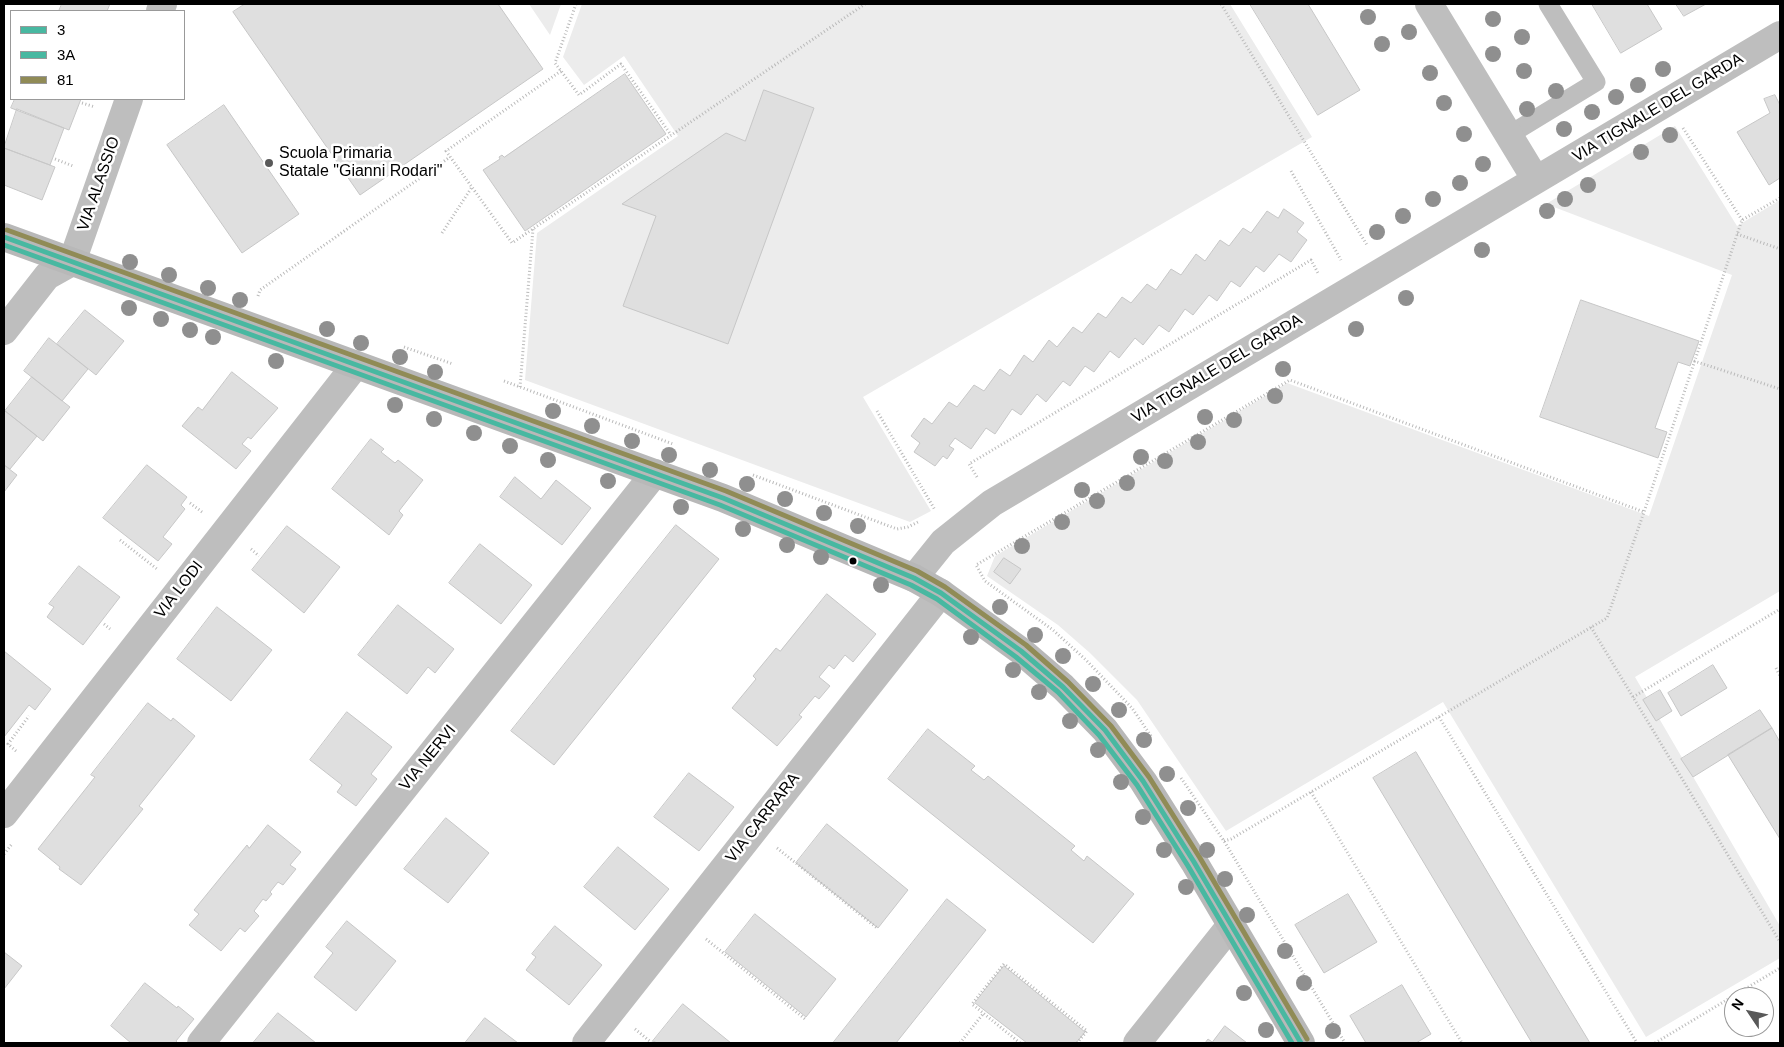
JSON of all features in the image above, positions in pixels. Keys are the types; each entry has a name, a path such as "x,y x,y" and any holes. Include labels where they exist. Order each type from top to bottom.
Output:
{"street":[{"path":"1429,4 1536,180"},
{"name":"VIA TIGNALE DEL GARDA","path":"914,578 943,542 992,503 1780,35"},
{"name":"VIA ALASSIO","path":"72,262 129,100"},
{"path":"4,237 723,498 914,578 941,593 1021,651 1062,687 1105,730 1143,781 1194,862 1301,1043"},
{"path":"4,331 47,276 72,262"},
{"name":"VIA LODI","path":"4,814 355,366"},
{"name":"VIA NERVI","path":"201,1043 656,473"},
{"name":"VIA CARRARA","path":"586,1043 941,593"},
{"path":"1137,1043 1231,925"}],"lane":[{"path":"1509,135 1596,82 1548,4"}],"path":[{"path":"576,4 555,63 579,95 621,64 671,135"},
{"path":"561,71 446,151 512,243 864,4"},
{"path":"1221,4 1367,246"},
{"path":"1667,102 1742,220"},
{"path":"263,298 257,296 260,290 450,157"},
{"path":"55,159 78,168"},
{"path":"1290,170 1342,261"},
{"path":"442,233 472,187"},
{"path":"1224,841 1231,839 1607,618 1742,220 1780,198"},
{"path":"520,387 533,228"},
{"path":"1737,234 1780,249"},
{"path":"977,479 969,464 1294,270 1311,260 1320,275"},
{"path":"1694,361 1780,389"},
{"path":"1153,739 1132,708 1086,660 1052,630 985,581 976,565 1290,380 1644,512"},
{"path":"504,381 674,445"},
{"path":"878,411 937,513 930,516"},
{"path":"747,472 897,528 908,527 923,520"},
{"path":"120,540 162,572"},
{"path":"247,546 260,556"},
{"path":"1633,697 1780,609"},
{"path":"1591,627 1780,942"},
{"path":"1776,668 1780,676"},
{"path":"19,753 8,744 29,716"},
{"path":"1438,717 1637,1043"},
{"path":"1175,770 1224,841 1345,1043"},
{"path":"1311,792 1462,1043"},
{"path":"4,854 16,839"},
{"path":"774,846 877,928"},
{"path":"702,935 805,1019"},
{"path":"1020,1043 972,1004 1004,964 1087,1031 1077,1043"},
{"path":"1655,1043 1780,968"},
{"path":"960,1043 983,1014"}],"shaded area":[{"path":"529,4 561,4 550,35"},
{"path":"582,4 1230,4 1312,137 863,397 931,511 910,522 525,380 537,233 678,136 624,56 584,85 563,57"},
{"path":"1675,126 1737,226 1780,200 1780,591 1635,677 1780,926 1780,958 1731,987 1724,987 1724,991 1646,1037 1443,702 1226,831 1137,700 1090,653 1058,625 987,576 995,556 1287,383 1649,516 1732,275 1546,204"}],"building":[{"path":"62,4 110,4 107,10 59,10"},
{"path":"245,4 498,4 543,69 360,195 233,12"},
{"path":"1250,4 1308,4 1360,90 1318,115"},
{"path":"1592,4 1647,4 1662,29 1621,53"},
{"path":"1676,4 1706,4 1684,16"},
{"path":"625,74 666,134 525,231 483,170 500,159 499,157 502,155 504,157"},
{"path":"764,90 814,108 728,344 623,306 656,216 622,204 726,133 745,141"},
{"path":"1775,95 1780,105 1780,178 1769,185 1737,132 1770,113 1764,99"},
{"path":"15,100 81,100 69,130 11,108"},
{"path":"224,105 299,214 242,253 167,145"},
{"path":"17,109 64,128 50,165 4,148"},
{"path":"4,148 55,167 42,200 4,185"},
{"path":"1284,209 1304,223 1297,232 1307,240 1291,262 1279,254 1264,272 1256,266 1240,287 1231,281 1217,301 1209,295 1193,315 1185,309 1169,332 1159,325 1143,345 1135,338 1119,358 1110,351 1094,372 1085,366 1070,386 1063,381 1046,402 1037,394 1021,415 1012,409 995,434 986,428 971,449 955,438 949,446 954,449 947,459 943,456 935,466 914,452 920,443 911,436 924,418 932,424 949,402 957,407 974,385 984,391 1000,369 1010,376 1024,355 1033,362 1049,340 1057,347 1073,327 1082,333 1098,313 1106,318 1122,297 1131,303 1147,284 1156,290 1171,269 1181,275 1196,254 1205,261 1220,240 1229,246 1243,228 1251,233 1267,211 1278,218"},
{"path":"1581,300 1699,341 1690,366 1678,362 1655,428 1667,432 1658,458 1540,417"},
{"path":"85,310 124,341 96,375 57,344"},
{"path":"49,338 88,369 62,401 24,371"},
{"path":"232,372 278,408 251,439 248,437 242,444 251,451 236,469 182,426 198,407 202,410"},
{"path":"32,377 70,407 43,441 5,411"},
{"path":"4,410 37,436 10,469 4,465"},
{"path":"371,439 384,449 381,452 395,463 398,460 423,480 399,511 403,515 389,535 332,489"},
{"path":"4,465 17,475 4,492"},
{"path":"147,465 187,497 181,505 185,509 163,537 172,544 158,561 103,518"},
{"path":"515,477 541,499 556,480 591,508 562,545 500,497"},
{"path":"676,525 719,559 554,765 511,731"},
{"path":"287,526 340,567 304,613 252,570"},
{"path":"480,544 532,585 501,624 449,583"},
{"path":"1004,558 1021,569 1010,584 994,572"},
{"path":"79,566 120,597 83,645 47,617 54,607 49,604"},
{"path":"827,594 876,634 853,662 845,655 834,669 829,665 819,677 830,686 819,699 815,696 799,715 802,717 777,746 732,708 756,679 753,676 776,648 780,651"},
{"path":"398,605 454,649 435,673 428,667 407,694 358,655"},
{"path":"217,607 272,650 231,701 177,659"},
{"path":"4,651 51,689 35,710 29,705 4,737"},
{"path":"1713,665 1727,688 1681,716 1668,693"},
{"path":"1660,690 1672,711 1656,721 1643,700"},
{"path":"148,703 171,721 173,718 195,736 139,806 143,809 81,885 59,869 60,867 38,849 95,777 91,775"},
{"path":"1760,710 1772,728 1693,777 1681,759"},
{"path":"347,712 392,747 371,774 377,779 356,806 337,792 342,785 310,760"},
{"path":"1772,728 1780,742 1780,839 1728,755"},
{"path":"928,729 975,766 971,770 984,780 988,776 1075,846 1071,850 1084,861 1087,856 1134,894 1093,943 888,779"},
{"path":"1416,752 1590,1043 1532,1043 1373,778"},
{"path":"689,773 734,807 699,851 654,817"},
{"path":"446,818 489,853 448,903 404,869"},
{"path":"827,824 908,890 878,928 796,863"},
{"path":"268,825 301,852 290,865 296,869 283,885 278,882 266,901 263,899 254,911 259,916 245,932 240,928 221,951 189,925 199,914 194,910 247,845 249,848"},
{"path":"618,847 669,889 635,930 584,887"},
{"path":"1348,894 1377,942 1324,973 1295,925"},
{"path":"947,899 986,930 896,1043 833,1043"},
{"path":"755,914 836,979 806,1017 725,952"},
{"path":"347,921 396,961 356,1011 314,977 333,953 326,947"},
{"path":"555,926 602,965 569,1005 526,970 536,957 532,954"},
{"path":"4,952 22,966 4,989"},
{"path":"1004,966 1085,1032 1076,1043 1027,1043 975,1003"},
{"path":"145,983 194,1019 176,1041 178,1043 131,1043 111,1026"},
{"path":"1402,985 1431,1034 1416,1043 1366,1043 1350,1016"},
{"path":"683,1004 731,1043 657,1043 653,1041"},
{"path":"278,1013 316,1043 253,1043"},
{"path":"485,1018 518,1043 465,1043"},
{"path":"1225,1026 1247,1043 1205,1043 1208,1039 1212,1042"}],"transit line":[{"name":"81","path":"7,230 726,491 917,571 945,587 1026,645 1068,682 1111,726 1149,777 1200,858 1307,1039"},
{"name":"3","path":"4,237 723,498 914,578 941,593 1021,651 1063,687 1105,730 1143,781 1194,862 1301,1043"},
{"name":"3A","path":"4,245 720,505 911,585 937,599 1016,657 1058,692 1099,735 1137,785 1188,866 1292,1043"}],"place":[{"name":"Scuola Primaria Statale \"Gianni Rodari\"","path":"269,163"}]}
